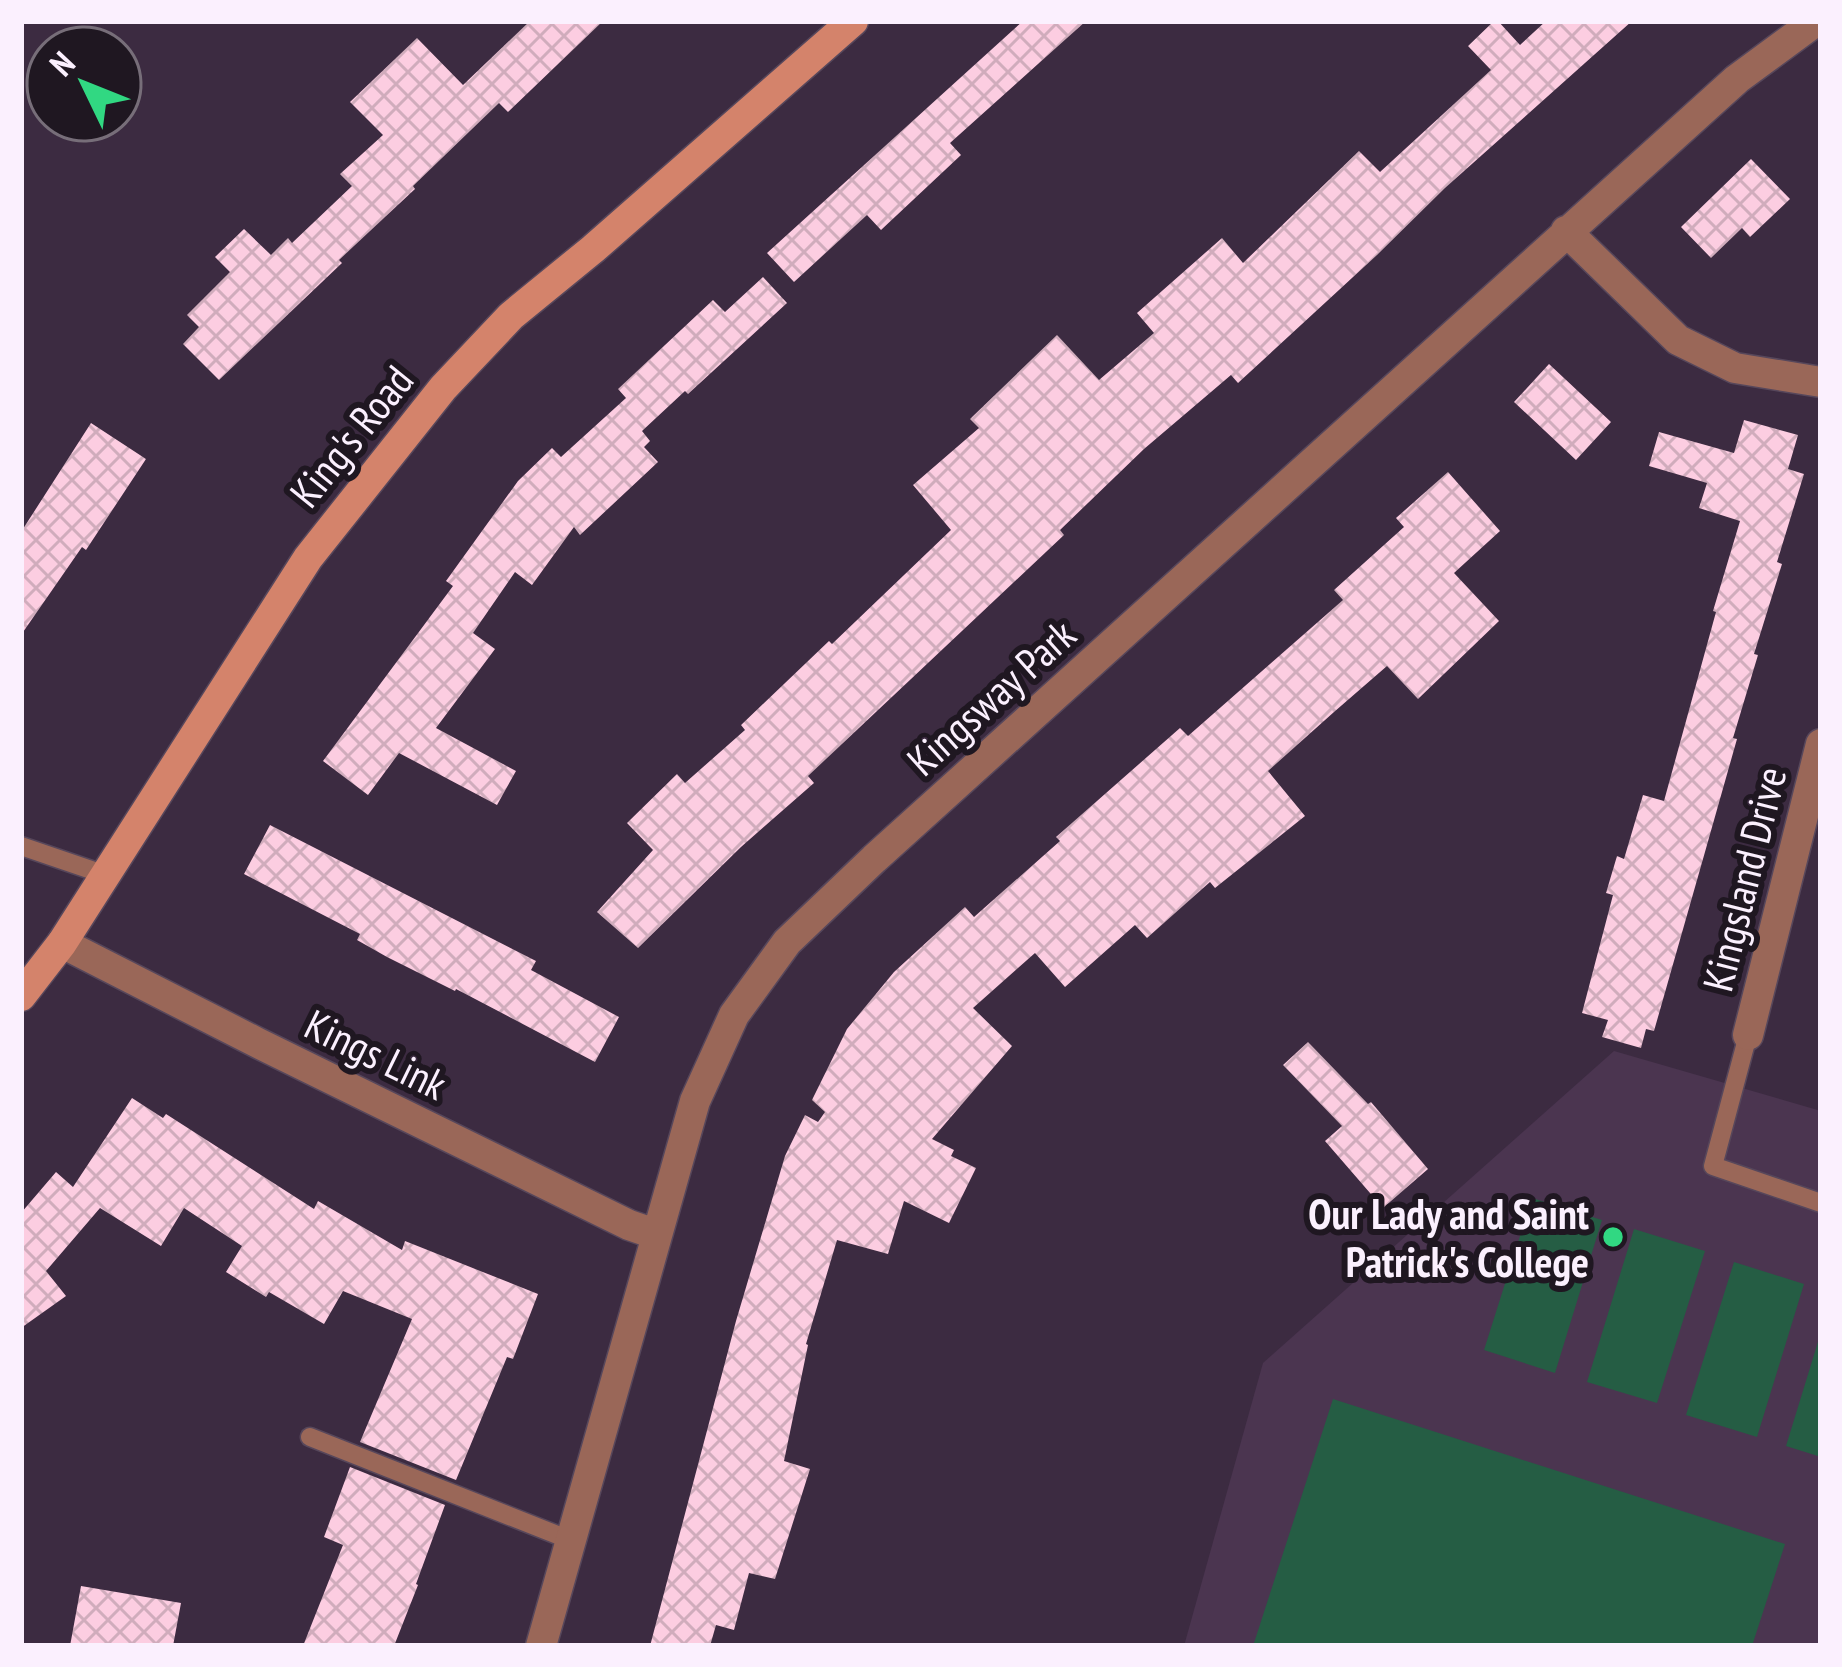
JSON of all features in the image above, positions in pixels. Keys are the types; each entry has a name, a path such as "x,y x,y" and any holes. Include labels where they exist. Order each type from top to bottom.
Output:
{"street":[{"name":"King's Road","path":"21,996 62,943 308,558 443,388 529,300 853,21"},
{"name":"Kingsway Park","path":"541,1646 695,1101 734,1015 787,942 1566,231 1736,79 1816,21"},
{"path":"1566,231 1678,340 1736,368 1821,382"},
{"name":"Kingsland Drive","path":"1748,1035 1806,864 1821,744"},
{"name":"Kings Link","path":"62,943 392,1110 655,1234"}],"lane":[{"path":"21,846 106,875"},
{"path":"1748,1035 1713,1166 1821,1203"},
{"path":"310,1437 570,1540"}],"shaded area":[{"name":"Our Lady and Saint Patrick's College","path":"1614,1051 1821,1111 1821,1646 1184,1646 1263,1363"}],"green space":[{"path":"1532,1198 1602,1220 1555,1373 1484,1350"},
{"path":"1634,1229 1705,1251 1657,1403 1587,1382"},
{"path":"1734,1262 1804,1284 1757,1437 1686,1415"},
{"path":"1821,1332 1821,1457 1786,1446"},
{"path":"1333,1399 1785,1544 1752,1646 1253,1646"}],"building":[{"path":"530,21 603,21 508,112 499,103 219,380 183,344 199,327 187,315 230,272 215,257 244,229 271,255 288,238 292,243 352,186 340,174 383,135 350,102 417,38 463,85"},
{"path":"1023,21 1086,21 950,143 961,155 881,230 867,215 794,282 767,253"},
{"path":"1494,21 1520,45 1546,21 1632,21 1238,383 1231,375 1144,449 1060,530 1064,535 808,776 814,783 638,948 597,912 653,850 627,823 677,774 685,783 745,730 741,725 951,530 913,485 979,428 970,419 1057,335 1099,380 1154,333 1137,313 1222,238 1243,263 1359,151 1380,172 1491,70 1468,46"},
{"path":"1751,159 1790,199 1750,237 1742,228 1711,258 1681,227"},
{"path":"763,277 787,303 642,431 650,441 644,447 658,462 580,535 574,527 532,585 515,572 473,633 495,649 436,728 516,771 497,805 399,753 368,795 323,761 453,586 446,581 518,481 552,448 561,457 626,398 618,389 713,300 725,312"},
{"path":"1549,364 1611,422 1576,460 1514,402"},
{"path":"1744,420 1798,435 1788,469 1804,474 1777,562 1782,564 1754,654 1758,655 1703,859 1654,1031 1646,1029 1641,1048 1602,1037 1608,1020 1582,1013 1613,895 1606,893 1617,856 1624,859 1643,795 1664,801 1740,521 1699,508 1707,483 1649,466 1659,432 1734,453"},
{"path":"91,423 146,459 86,550 82,547 21,635 21,532"},
{"path":"1448,472 1500,531 1454,573 1499,621 1418,699 1387,666 1268,771 1305,816 1215,888 1210,882 1147,938 1135,925 1065,987 1035,953 973,1008 1012,1046 932,1139 954,1150 951,1156 976,1168 949,1223 904,1201 888,1254 837,1240 806,1344 784,1461 810,1469 775,1579 749,1573 734,1630 716,1625 710,1646 650,1646 785,1156 805,1115 818,1122 825,1112 812,1100 847,1029 894,972 965,907 974,917 1180,728 1188,736 1343,600 1334,590 1404,527 1396,518"},
{"path":"270,825 536,961 531,970 619,1017 595,1062 387,957 357,940 360,934 244,874"},
{"path":"1308,1042 1371,1102 1428,1169 1383,1208 1325,1141 1342,1126 1283,1065"},
{"path":"132,1098 163,1118 166,1114 314,1209 318,1201 402,1250 405,1241 538,1294 456,1480 360,1442 412,1319 343,1291 324,1324 269,1292 266,1297 226,1272 242,1246 184,1208 161,1246 100,1208 46,1271 66,1296 21,1328 21,1213 56,1172 73,1187"},
{"path":"350,1467 445,1505 394,1646 303,1646 343,1545 324,1537"},
{"path":"81,1586 181,1603 173,1646 70,1646"}],"place":[{"name":"Our Lady and Saint Patrick's College","path":"1613,1237"}]}
